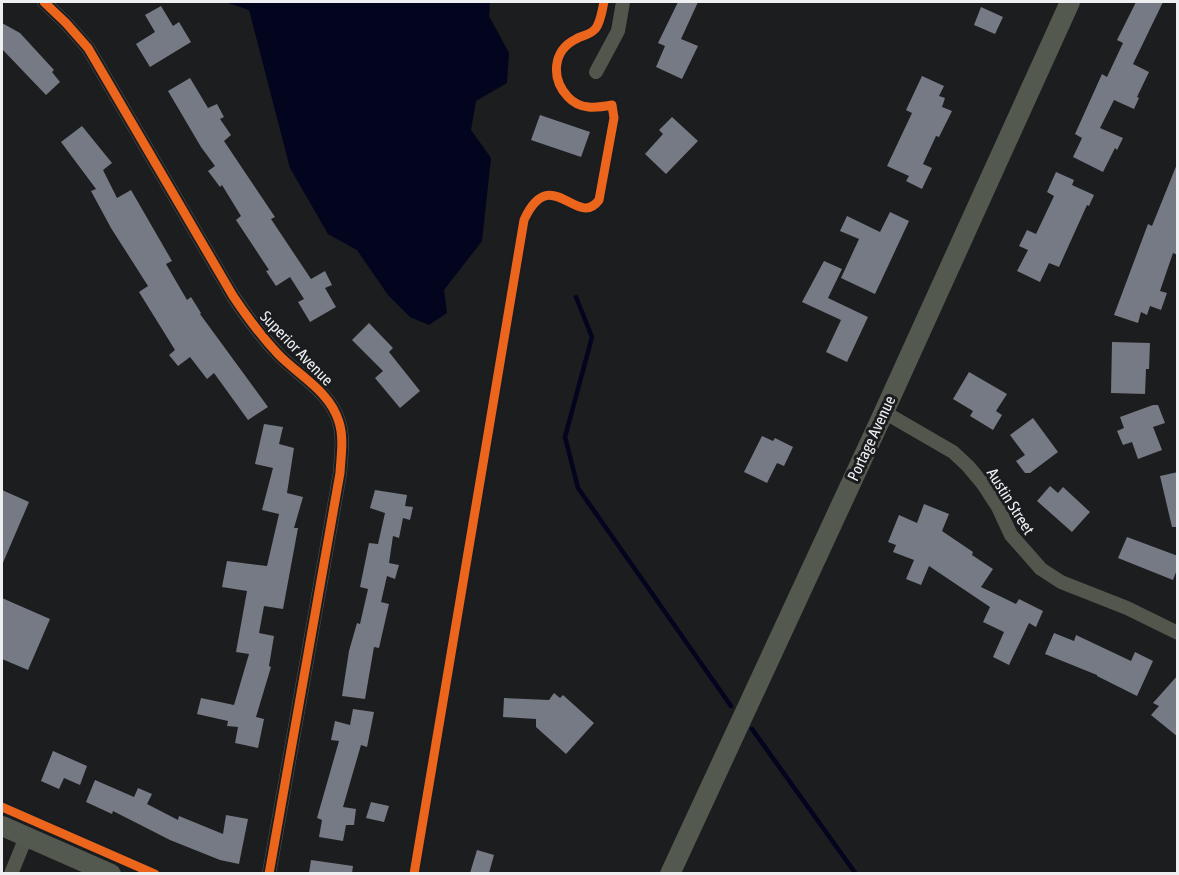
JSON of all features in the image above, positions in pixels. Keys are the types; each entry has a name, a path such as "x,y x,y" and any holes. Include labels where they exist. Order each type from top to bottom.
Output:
{"street":[{"name":"Superior Avenue","path":"44,2 88,48 253,327 279,355 319,390 332,405 339,423 342,447 340,473 269,873"},
{"path":"596,72 618,31 623,2"},
{"name":"Portage Avenue","path":"670,873 884,412 1070,2"},
{"name":"Austin Street","path":"884,412 953,452 969,466 998,507 1011,535 1041,568 1061,582 1138,613 1178,633"},
{"path":"2,826 111,873"},
{"path":"11,873 26,837"}],"water":[{"path":"225,2 490,2 489,16 509,53 507,83 476,101 471,130 491,158 482,241 444,290 447,313 429,325 410,317 388,295 357,250 328,234 290,168 249,10"}],"building":[{"path":"678,2 698,2 681,39 698,46 682,79 656,67 665,46 658,43"},
{"path":"1136,2 1163,2 1133,64 1149,72 1134,109 1114,100 1100,128 1123,138 1117,150 1115,148 1103,172 1073,157 1082,138 1075,134 1102,74 1107,77 1123,43 1117,40"},
{"path":"161,6 173,26 179,22 191,42 150,67 136,44 155,32 145,15"},
{"path":"981,7 1003,17 995,34 974,25"},
{"path":"2,23 20,33 54,70 52,72 60,82 46,95 2,49"},
{"path":"922,76 944,86 939,96 945,98 942,107 952,111 939,137 936,136 923,164 932,168 922,189 906,181 909,176 887,166 912,113 906,110"},
{"path":"190,78 208,108 217,104 224,117 220,119 231,135 224,141 275,217 271,219 311,279 325,271 332,285 325,288 336,307 310,322 298,302 304,299 290,277 276,286 266,271 269,270 236,220 241,216 222,185 220,187 208,171 215,166 168,91"},
{"path":"540,115 590,132 581,157 531,140"},
{"path":"672,117 698,141 666,174 645,154 663,134 659,130"},
{"path":"82,126 112,163 103,170 117,198 131,190 172,261 166,264 187,300 191,297 200,314 268,407 248,420 214,373 207,379 190,357 178,366 169,355 175,350 139,292 148,286 111,228 91,191 96,189 61,142"},
{"path":"1177,164 1178,255 1173,253 1160,291 1167,293 1161,310 1150,306 1147,315 1141,312 1138,323 1114,315 1148,224 1152,226"},
{"path":"1056,172 1074,180 1072,185 1094,195 1089,206 1087,205 1059,267 1049,263 1040,282 1017,271 1028,250 1019,246 1027,230 1036,234 1054,196 1047,192"},
{"path":"890,212 909,221 875,294 841,278 859,239 840,231 847,216 880,232"},
{"path":"824,261 842,269 828,298 868,317 847,362 826,352 841,320 802,302"},
{"path":"369,323 393,348 389,352 420,391 400,408 375,378 383,371 352,340"},
{"path":"1112,342 1150,343 1145,394 1111,393"},
{"path":"969,372 1007,394 996,411 1002,415 993,430 970,416 973,411 953,399"},
{"path":"1158,405 1165,423 1153,427 1162,450 1138,459 1132,442 1123,445 1117,431 1124,428 1120,417"},
{"path":"1033,418 1058,452 1030,473 1025,473 1016,461 1025,455 1010,435"},
{"path":"264,424 283,427 279,444 294,448 287,493 303,497 294,528 298,528 283,609 264,606 259,633 274,636 269,666 271,667 256,717 264,719 258,748 235,743 238,727 227,726 228,721 197,714 201,698 234,705 249,654 236,652 247,591 222,587 227,561 267,566 279,514 262,510 273,468 255,464"},
{"path":"762,436 773,441 775,438 793,447 784,466 777,463 767,483 744,472"},
{"path":"1178,472 1178,527 1172,527 1160,476"},
{"path":"1050,486 1058,493 1063,487 1090,512 1072,532 1037,501"},
{"path":"2,490 29,502 2,565"},
{"path":"375,490 407,495 405,506 413,507 410,520 403,518 399,538 393,536 389,563 399,565 395,579 387,576 381,602 389,604 379,648 374,647 365,699 342,696 349,651 357,623 360,624 368,589 360,587 369,543 378,544 385,513 370,508"},
{"path":"924,504 949,514 942,531 993,569 981,587 1016,604 1019,599 1043,611 1036,627 1029,623 1009,665 993,657 1004,632 983,622 990,607 929,566 921,585 906,579 914,560 893,552 896,545 888,542 899,515 917,523"},
{"path":"1127,537 1178,556 1178,567 1173,580 1118,558"},
{"path":"2,598 50,619 28,670 2,659"},
{"path":"1054,633 1074,641 1076,635 1131,661 1135,652 1153,661 1137,696 1097,675 1045,654"},
{"path":"1178,675 1178,737 1151,715 1159,706 1153,703"},
{"path":"554,693 560,698 563,695 594,723 566,754 536,727 536,719 503,717 504,698 549,700"},
{"path":"353,709 374,712 367,747 361,745 343,807 356,809 354,825 346,825 343,841 319,837 322,820 317,818 339,741 331,740 335,721 350,725"},
{"path":"53,751 87,766 80,785 64,778 59,789 41,781"},
{"path":"95,780 134,797 138,788 152,794 147,804 178,820 179,816 223,834 226,815 248,819 239,864 220,860 170,840 113,811 112,814 86,802"},
{"path":"371,802 389,806 384,822 366,818"},
{"path":"477,850 494,855 489,873 470,873"},
{"path":"311,860 353,866 352,873 309,873"}],"waterway":[{"path":"576,297 592,337 565,437 578,488 731,706"},
{"path":"752,729 856,874"}],"cycle path":[{"path":"44,2 88,48 233,296 278,354 329,401 341,428 340,473 269,874"},
{"path":"414,874 524,220 534,203 544,196 554,196 582,207 591,207 599,200 614,118 612,105 588,107 573,101 562,90 557,66 558,58 568,44 596,28 604,2"},
{"path":"2,807 155,874"}]}
